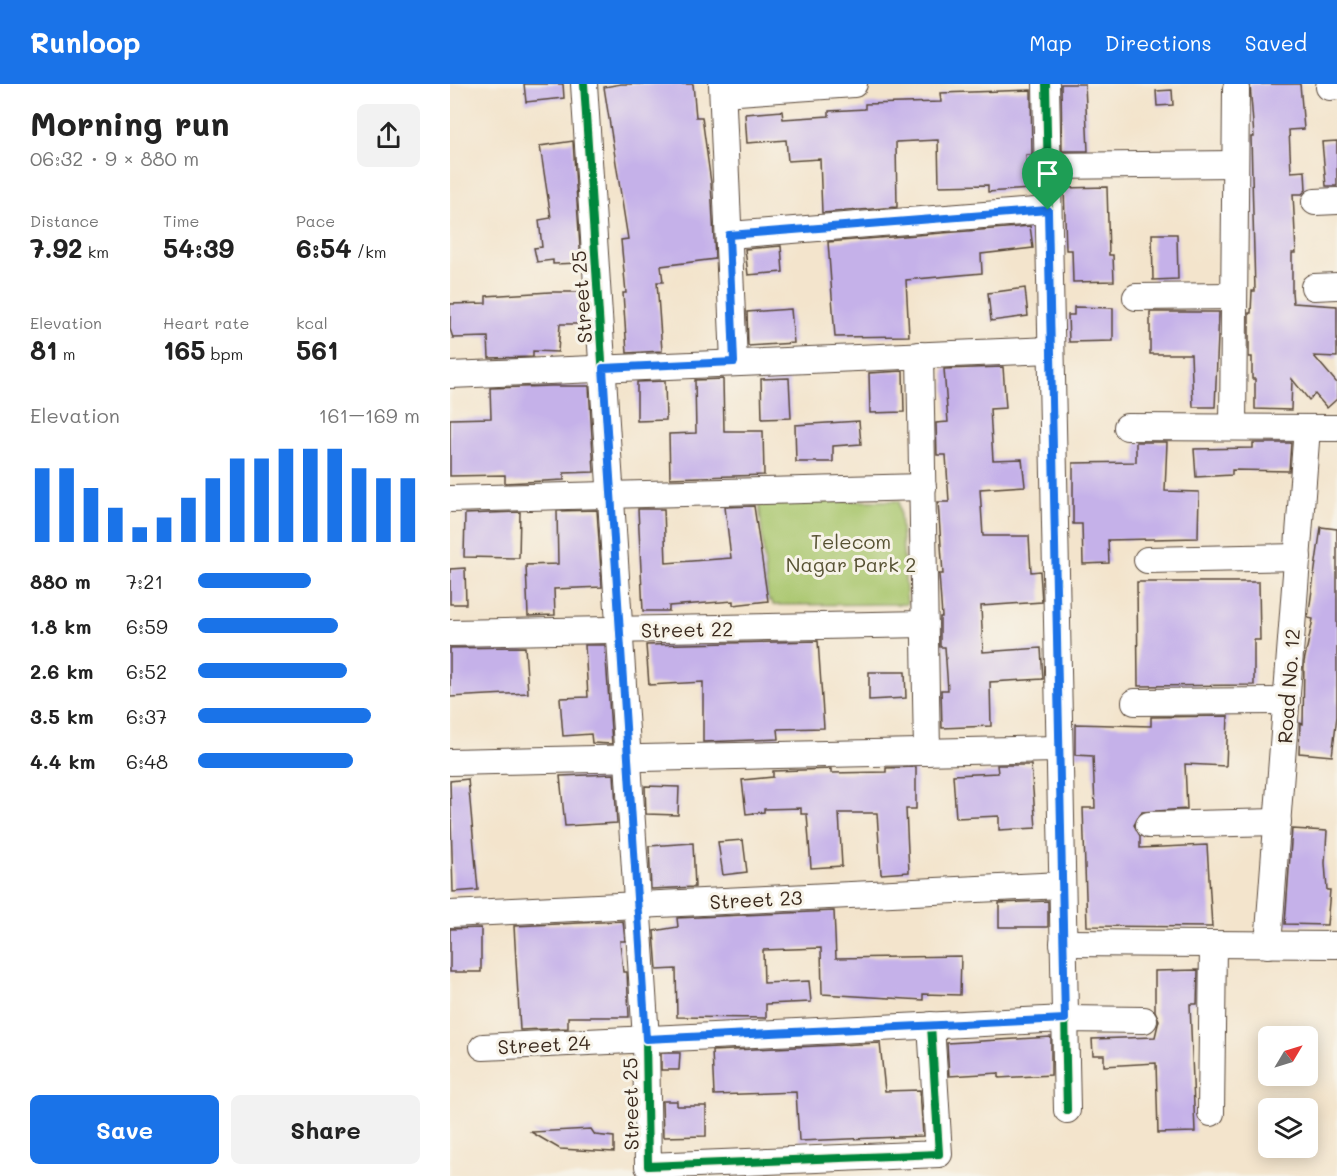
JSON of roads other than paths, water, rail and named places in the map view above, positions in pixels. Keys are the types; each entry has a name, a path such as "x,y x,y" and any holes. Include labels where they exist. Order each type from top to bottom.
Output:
{"street":[{"name":"Street 25","path":"584,84 646,1039 648,1166 939,1154 931,1025"},
{"path":"734,362 722,89 854,84"},
{"path":"1046,84 1067,1110"},
{"path":"1233,427 1236,89"},
{"path":"1047,166 1235,164"},
{"path":"729,235 1048,210"},
{"path":"1136,297 1234,296"},
{"path":"450,375 1051,350"},
{"path":"920,355 927,752"},
{"path":"1127,427 1337,428"},
{"name":"Road No. 12","path":"1268,945 1308,428"},
{"path":"450,499 922,487"},
{"path":"1147,560 1298,556"},
{"name":"Street 22","path":"450,633 925,624"},
{"path":"1135,702 1287,701"},
{"path":"450,762 1059,749"},
{"path":"1149,825 1278,822"},
{"name":"Street 23","path":"450,914 1062,885"},
{"path":"1064,943 1337,945"},
{"path":"1211,1113 1213,944"},
{"name":"Street 24","path":"483,1047 1065,1019 1144,1020"}],"park label":[{"name":"Telecom Nagar Park 2","path":"851,552"}]}
